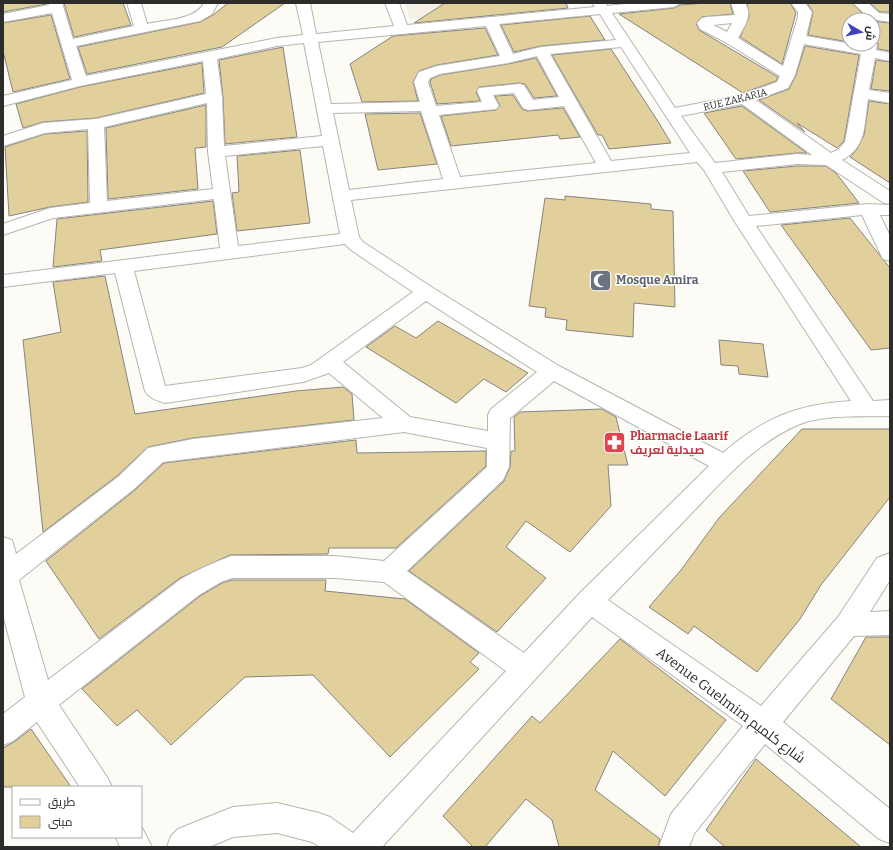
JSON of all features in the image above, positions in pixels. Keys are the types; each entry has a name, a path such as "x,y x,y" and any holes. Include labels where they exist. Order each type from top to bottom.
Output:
{"street":[{"path":"134,3 142,30"},
{"path":"67,44 142,30 195,18 208,11 211,3"},
{"path":"303,3 326,109 350,238 357,246 374,259 552,372 726,465"},
{"path":"392,3 402,31"},
{"path":"3,101 80,82 277,42 491,22 602,7 674,3"},
{"path":"730,39 741,18 743,10 738,3"},
{"name":"RUE ZAKARIA","path":"671,113 745,99 783,85 788,75 805,17 805,12 798,3"},
{"path":"860,3 867,12"},
{"path":"3,18 56,6 80,82"},
{"path":"602,7 624,43 706,162 744,222 878,408"},
{"path":"741,18 707,21 704,23 705,26 730,39 788,75"},
{"path":"491,22 508,59"},
{"path":"799,39 841,45"},
{"path":"453,183 421,82 424,74 437,70 508,59 541,51 624,43"},
{"path":"541,51 606,167"},
{"path":"342,196 606,167 798,159 830,160 845,152 853,143 863,94 869,52"},
{"path":"877,52 890,57"},
{"path":"209,55 214,97 216,152 230,252"},
{"path":"326,109 491,106 484,90 519,88 528,105 568,101"},
{"path":"863,94 890,98"},
{"path":"3,141 43,128 96,124 214,97"},
{"path":"745,99 830,160 890,199"},
{"path":"96,124 99,207"},
{"path":"216,152 331,140"},
{"path":"3,230 50,213 221,193"},
{"path":"744,222 868,210 890,210"},
{"path":"868,210 890,255"},
{"path":"3,281 350,238"},
{"path":"123,266 156,391 165,395 303,375 318,370 426,292"},
{"path":"329,362 404,424"},
{"path":"389,572 495,474 498,467 499,415 552,372"},
{"path":"361,847 589,601 726,465 764,432 792,418 823,412 878,408"},
{"path":"5,576 126,483 156,454 193,448 404,424 498,441"},
{"path":"3,546 5,576 41,703 96,786"},
{"path":"674,847 682,825 763,724 847,625 886,565 890,563"},
{"path":"3,731 190,587 212,574 231,567 335,567 389,572 525,670"},
{"name":"Avenue Guelmim شارع كلميم","path":"589,601 763,724 890,828"},
{"path":"847,625 890,623"},
{"path":"182,847 189,840 233,822 277,818 319,828 347,847"},
{"path":"131,838 137,847"}],"shaded area":[{"path":"405,3 564,3 568,9 410,19"}],"building":[{"path":"3,3 47,3 47,4 3,12"},
{"path":"64,3 123,3 131,25 74,37"},
{"path":"228,3 285,3 222,47 87,74 78,47 200,22 213,15"},
{"path":"445,3 566,3 568,8 414,23"},
{"path":"730,3 733,14 702,17 696,23 699,30 778,77 776,81 743,93 619,14 674,8 680,5"},
{"path":"747,3 790,3 796,13 782,64 740,37 749,17"},
{"path":"807,3 852,3 861,12 841,12 841,41 808,35 813,12"},
{"path":"870,3 890,3 890,12 880,12"},
{"path":"51,15 70,79 13,92 3,51 3,23"},
{"path":"590,16 605,40 541,46 514,52 501,25"},
{"path":"881,22 890,23 890,51 881,50"},
{"path":"485,28 498,55 437,65 419,71 413,82 418,101 362,102 350,64 393,36"},
{"path":"805,46 859,55 844,141 837,148 797,123 805,132 759,100 789,89 796,75"},
{"path":"283,47 297,137 225,144 223,97 219,60"},
{"path":"611,49 671,143 609,149 602,135 598,135 552,55"},
{"path":"536,58 557,96 534,98 525,84 519,83 479,87 476,92 480,101 437,104 430,82 431,79 440,75"},
{"path":"876,60 890,62 890,91 871,89"},
{"path":"202,63 204,93 96,118 43,122 23,128 16,104 80,87"},
{"path":"513,95 522,109 527,111 563,108 580,137 560,139 558,135 451,146 441,116 496,110 500,106 495,96"},
{"path":"869,101 890,104 890,183 850,157 857,149 864,135"},
{"path":"206,105 206,147 195,148 198,189 108,199 106,128"},
{"path":"742,106 807,153 736,159 704,113"},
{"path":"420,113 437,164 378,170 365,114"},
{"path":"87,131 88,202 50,207 9,216 5,147 45,134"},
{"path":"300,150 310,223 237,231 232,193 239,192 237,156"},
{"path":"797,166 826,166 836,173 859,203 770,212 743,171"},
{"path":"565,196 651,204 651,209 673,211 675,307 634,303 633,337 566,330 567,320 545,317 546,308 529,306 545,198 565,200"},
{"path":"213,201 217,234 100,250 102,261 53,267 57,219"},
{"path":"850,218 890,268 890,348 871,350 781,225"},
{"path":"105,276 135,414 296,391 343,387 352,394 354,420 193,438 148,447 117,476 43,532 23,340 61,332 53,282"},
{"path":"438,321 528,373 506,392 484,379 456,403 366,347 395,326 416,338"},
{"path":"719,340 763,344 768,377 739,374 738,366 721,365"},
{"path":"602,409 616,417 628,465 608,465 611,506 570,552 526,521 506,547 546,578 497,632 409,571 504,481 510,467 511,451 515,451 514,417 520,412"},
{"path":"802,429 890,429 890,497 821,585 800,619 757,672 694,626 688,634 649,607 681,570 719,518"},
{"path":"356,440 357,453 486,451 486,466 396,548 329,548 328,554 230,555 180,578 99,639 46,561 135,490 164,463"},
{"path":"232,580 326,580 325,591 405,599 479,653 470,662 479,669 390,757 313,675 245,677 171,745 137,710 117,726 82,689 200,596 222,583"},
{"path":"866,637 890,637 890,745 831,699"},
{"path":"620,639 726,720 665,796 613,751 595,790 660,839 658,847 559,847 552,820 526,799 485,847 473,847 443,816 532,716 540,723"},
{"path":"31,729 70,786 3,787 3,748 14,742"},
{"path":"756,759 861,847 725,847 706,830"}],"place":[{"name":"Mosque Amira","path":"601,280"},
{"name":"Pharmacie Laarif صيدلية لعريف","path":"615,443"}]}
